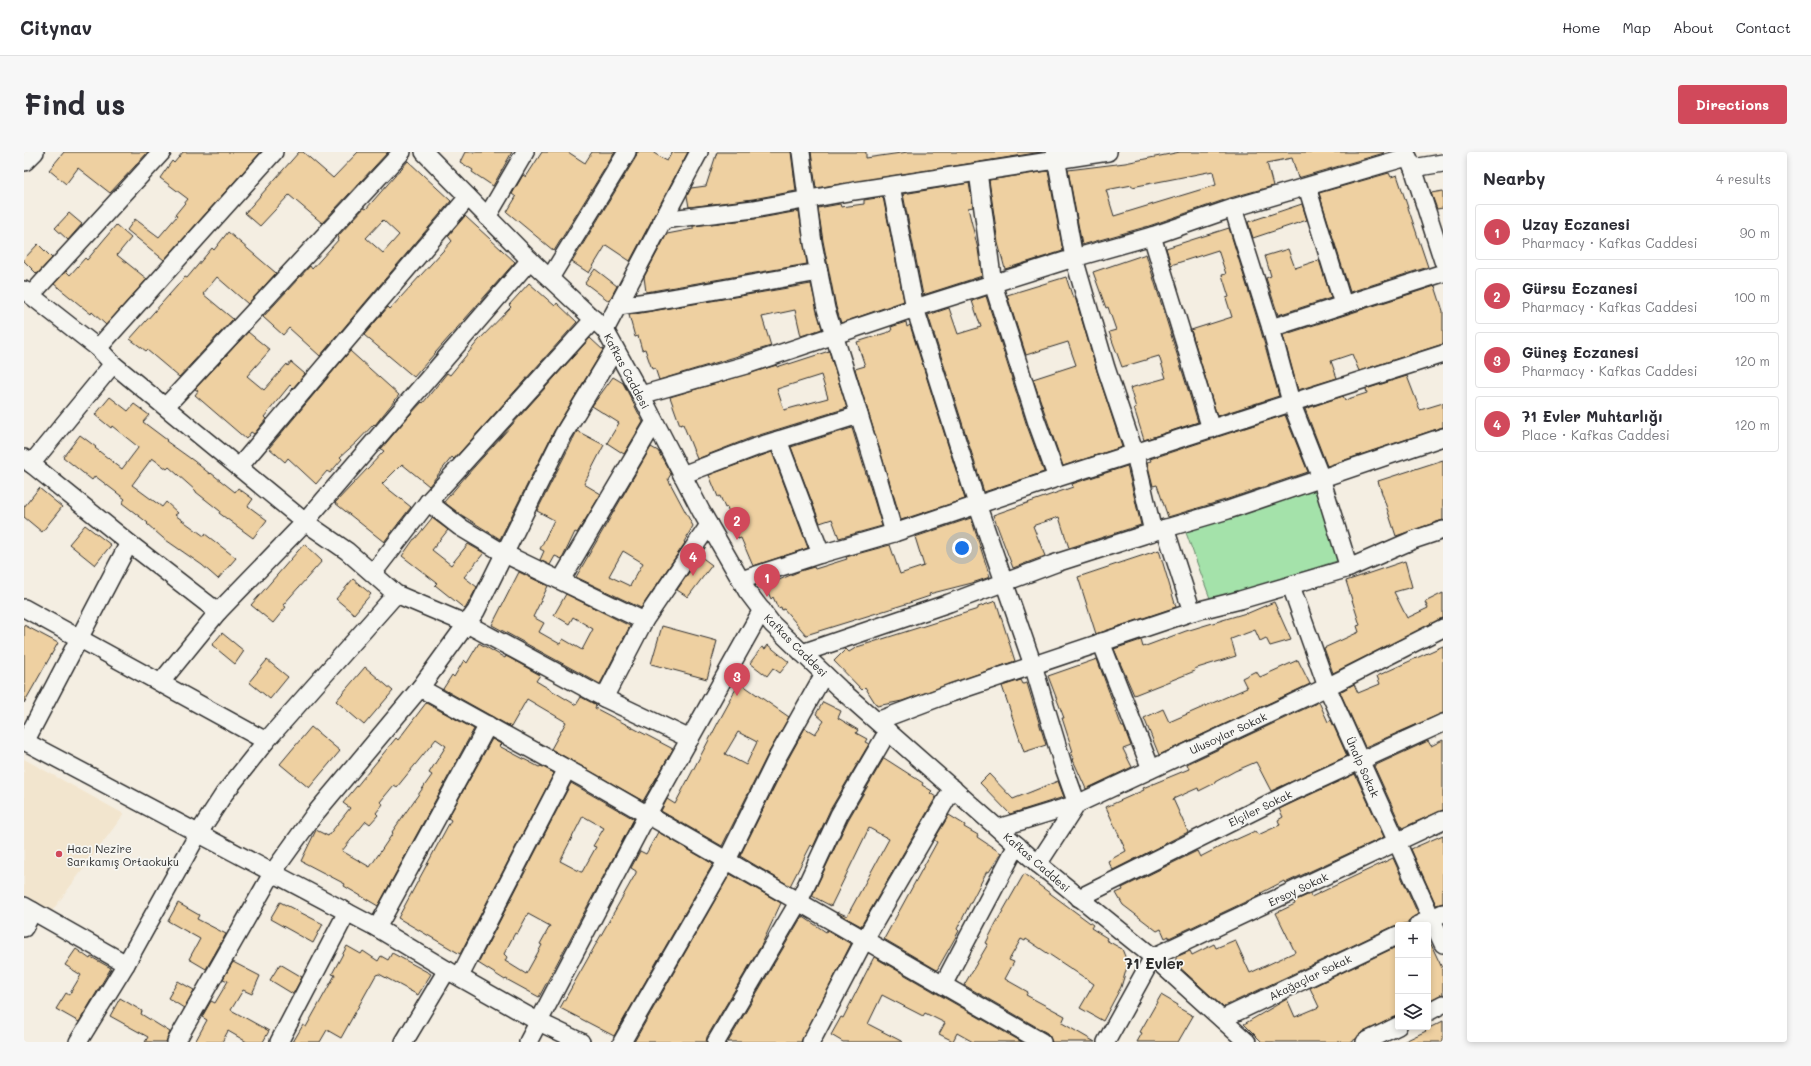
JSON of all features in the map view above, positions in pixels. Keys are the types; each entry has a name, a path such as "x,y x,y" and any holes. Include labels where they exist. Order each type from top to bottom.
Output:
{"street":[{"path":"162,152 28,292 98,348 113,364 166,406 305,522 347,551 373,572 396,594 467,624 604,698 690,738"},
{"path":"98,348 274,152"},
{"path":"166,406 402,152"},
{"name":"Kafkas Caddesi","path":"424,152 530,260 600,325 641,395 654,423 709,525 741,580 772,624 824,674 1038,864 1153,957 1228,1030 1247,1042"},
{"path":"488,217 525,152"},
{"path":"550,278 627,152"},
{"path":"373,572 428,502 618,306 699,152"},
{"path":"801,152 813,243 826,309 894,533"},
{"path":"662,220 754,209 978,172 1055,156 1108,152"},
{"path":"1055,156 1074,258 1106,368 1159,530 1192,612"},
{"path":"641,395 746,365 915,308 1074,258 1152,236 1233,208 1408,159 1443,163"},
{"path":"1408,159 1443,261"},
{"path":"978,172 993,284 1057,478"},
{"path":"891,186 915,308 977,504 1033,665 1063,765 1078,804 1038,864"},
{"path":"1306,187 1343,304"},
{"path":"239,467 468,197"},
{"path":"1233,208 1271,328 1291,402 1321,478 1349,568"},
{"path":"1152,236 1211,429"},
{"path":"161,682 218,612 305,522 530,260"},
{"path":"618,306 819,272"},
{"path":"1271,328 1443,273"},
{"path":"176,1042 273,872 314,815 420,688 476,611 563,435 615,349"},
{"path":"741,580 821,554 894,533 977,504 1443,354"},
{"path":"113,364 28,461 128,543 218,612"},
{"path":"682,475 778,440 859,415"},
{"path":"561,580 654,423"},
{"path":"802,653 1056,563 1159,530 1228,510 1443,437"},
{"path":"778,440 821,554"},
{"path":"428,502 460,527 505,554 644,621"},
{"path":"604,698 644,621 709,525"},
{"path":"716,1042 799,901 882,726 951,693 1192,612 1291,586 1349,568 1412,540 1443,530"},
{"path":"128,543 25,741 377,928 539,1022 581,1042"},
{"name":"Ünalp Sokak","path":"1291,586 1327,686 1443,944"},
{"path":"78,1042 126,964 198,834 224,794 266,741 396,594"},
{"path":"24,608 266,741"},
{"path":"528,1042 647,815 762,610"},
{"name":"Ulusoylar Sokak","path":"998,828 1078,804 1327,686 1443,628"},
{"path":"1101,642 1151,769"},
{"path":"622,1042 727,860 778,756 824,674"},
{"path":"420,688 727,860 1042,1042"},
{"name":"Elçiler Sokak","path":"1079,898 1294,791 1443,723"},
{"path":"377,928 488,725"},
{"path":"404,1042 454,973 567,769"},
{"path":"815,1040 865,939 953,788"},
{"name":"Ersoy Sokak","path":"1153,957 1443,820"},
{"path":"943,985 1017,845"},
{"path":"24,928 29,908 126,964"},
{"path":"279,1042 347,912"},
{"name":"Akağaçlar Sokak","path":"1228,1030 1395,937"},
{"path":"1106,1042 1153,957"},
{"path":"1431,1010 1443,1004"},
{"path":"1364,1042 1395,1027"}],"shaded area":[{"name":"Hacı Nezire Sarıkamış Ortaokuku","path":"24,759 124,814 52,911 24,894"}],"green space":[{"path":"1313,485 1340,560 1211,601 1185,530"}],"building":[{"path":"64,152 148,152 110,193 78,168 66,184 49,170"},
{"path":"183,152 261,152 164,260 127,230 135,219 159,237 177,216 175,215 188,199 160,178 172,161 174,163"},
{"path":"299,152 303,152 333,178 358,152 388,152 322,223 289,195 260,226 245,213"},
{"path":"465,152 512,152 493,186 460,162"},
{"path":"542,152 568,152 585,163 592,152 615,152 554,251 507,212 516,197 512,194 523,175 526,177"},
{"path":"637,152 652,152 667,161 672,152 688,152 630,261 606,245 589,273 572,262 636,157"},
{"path":"717,152 791,152 796,191 753,199 689,207 687,196 691,188 706,186"},
{"path":"811,152 866,152 866,158 908,152 1042,152 816,188"},
{"path":"1180,152 1384,153 1298,178 1292,158 1267,163 1273,186 1230,198 1149,226 1082,245 1068,170 1125,163","holes":["1213,171 1216,185 1114,216 1106,190 1132,185 1132,187"]},
{"path":"408,161 451,201 320,356 289,328 283,335 263,317 310,266 312,269 339,239 338,236 364,208 366,209","holes":["383,220 399,235 383,253 366,238"]},
{"path":"1048,171 1063,251 1005,269 998,243 989,180"},
{"path":"1389,173 1391,177 1397,175 1428,267 1350,292 1319,193"},
{"path":"969,183 973,207 968,208 978,249 982,276 923,295 903,194"},
{"path":"1443,191 1443,208 1437,209 1431,193"},
{"path":"883,197 904,301 841,323 836,307 818,208 840,204 841,207 864,204 864,200"},
{"path":"1302,204 1307,220 1253,238 1248,222"},
{"path":"799,211 807,264 646,292 644,277 667,234 693,229 693,226 755,219"},
{"path":"69,213 82,224 68,240 55,228"},
{"path":"465,216 515,262 414,377 364,335 388,307 390,309 452,241 448,236"},
{"path":"116,225 131,238 117,255 147,279 106,325 92,312 91,314 54,284 66,271 70,275 85,258 87,260"},
{"path":"1229,228 1261,331 1279,396 1217,416 1191,330 1232,317 1226,298 1229,297 1222,275 1226,274 1218,250 1171,265 1166,248"},
{"path":"228,232 276,273 248,304 217,277 203,294 233,319 179,377 147,350 146,351 130,339 185,277 187,278 212,248 214,250"},
{"path":"38,244 52,258 37,274 24,261 24,259"},
{"path":"1288,249 1295,268 1319,260 1331,298 1278,315 1266,278 1271,276 1265,256"},
{"path":"1146,254 1198,422 1144,440 1134,408 1136,408 1130,388 1166,378 1159,356 1122,367 1109,332 1116,330 1093,272"},
{"path":"595,269 617,286 609,301 585,283"},
{"path":"1066,277 1073,298 1075,297 1122,447 1063,466 1033,379 1076,365 1068,342 1026,355 1007,295"},
{"path":"529,283 555,306 557,303 577,322 454,459 452,457 429,486 402,464 382,484 411,507 384,542 335,503 384,451 381,449 408,417 422,402 423,403 447,373 450,375 478,341 511,307 509,305"},
{"path":"811,284 822,329 801,336 795,310 762,317 771,346 659,380 655,368 652,369 645,349 642,350 638,336 635,337 629,315"},
{"path":"1435,286 1443,311 1443,344 1359,371 1352,354 1331,361 1337,378 1298,390 1283,335"},
{"path":"986,296 1026,423 1044,472 984,492 928,315 949,308 958,334 981,327 972,301"},
{"path":"906,322 907,327 910,325 965,499 901,520 855,369 865,366 857,342 892,331 891,327"},
{"path":"248,332 270,350 247,376 264,390 287,364 288,366 291,362 305,374 293,388 290,385 264,417 266,419 254,434 251,432 246,439 195,395 198,391 195,389"},
{"path":"590,338 603,350 554,431 500,539 444,502"},
{"path":"350,351 399,395 375,425 374,424 340,457 342,459 330,473 327,471 316,484 288,458 285,462 269,448"},
{"path":"829,351 847,408 753,437 697,459 683,424 680,425 670,397 777,365 777,367","holes":["821,375 828,398 784,410 777,389"]},
{"path":"1407,376 1420,410 1443,403 1443,427 1327,466 1305,409 1343,396 1345,400 1367,393 1366,389"},
{"path":"613,377 623,383 643,422 624,454 607,443 619,423 592,406"},
{"path":"110,397 128,411 134,404 149,415 143,422 235,492 238,488 253,499 248,506 267,520 253,538 219,513 220,511 196,492 169,467 167,469 152,458 132,485 162,507 166,502 178,513 175,515 204,536 205,534 236,558 218,579 202,565 163,538 147,524 148,523 122,503 125,499 95,476 92,480 63,457 80,435 122,469 138,448 112,426 111,428 95,415"},
{"path":"1285,415 1308,472 1225,500 1168,517 1157,485 1153,486 1147,462 1151,461 1150,459"},
{"path":"852,428 882,526 839,538 832,519 820,523 791,447"},
{"path":"577,431 604,445 584,484 601,494 577,533 575,532 562,559 555,556 550,565 540,560 544,551 540,549 554,520 537,511"},
{"path":"651,447 658,451 671,474 668,479 693,526 684,542 685,543 641,608 576,577","holes":["623,551 643,563 630,586 609,576"]},
{"path":"772,452 808,548 753,566 741,538 738,539 727,507 725,508 720,496 718,497 709,475"},
{"path":"1443,460 1443,520 1396,536 1378,481"},
{"path":"1127,466 1141,525 1069,548 1059,517 1035,525 1033,526 1045,556 1013,568 993,515 1073,487 1072,484"},
{"path":"39,488 62,507 42,532 24,517 24,507"},
{"path":"432,518 448,530 432,550 451,565 468,544 484,553 464,577 477,587 465,609 435,585 437,583 402,556"},
{"path":"971,518 990,577 972,583 929,594 930,596 806,635 784,609 782,610 781,607 778,608 773,597 771,599 765,586 800,571 814,567 815,569 847,559 846,557 890,545 900,574 924,566 915,537"},
{"path":"85,525 111,545 95,565 69,544"},
{"path":"304,544 322,561 283,605 286,607 273,623 251,605"},
{"path":"1159,550 1176,607 1096,634 1078,577"},
{"path":"700,556 712,565 688,597 677,590"},
{"path":"1405,561 1412,587 1394,592 1407,618 1428,608 1425,602 1443,593 1443,618 1333,673 1324,648 1359,632 1357,626 1360,625 1346,581"},
{"path":"519,572 548,586 533,617 544,623 539,632 560,644 563,639 582,650 593,629 573,617 569,624 554,615 566,594 630,626 600,684 492,625"},
{"path":"353,579 371,594 354,614 336,599"},
{"path":"996,601 1015,661 902,701 877,706 865,687 862,690 834,661 846,649 849,652 857,647 978,609 978,607"},
{"path":"1274,602 1291,640 1270,646 1266,638 1260,641 1255,630 1231,639 1236,656 1194,669 1195,671 1134,695 1114,649 1141,640 1143,647 1186,631 1246,614"},
{"path":"24,625 58,643 24,703"},
{"path":"662,626 717,641 707,679 651,664"},
{"path":"222,633 244,651 235,664 212,645"},
{"path":"479,643 505,658 506,656 540,675 536,681 576,705 581,697 596,705 595,708 673,749 643,801 551,749 566,722 527,699 511,727 443,689 452,675 454,677 464,660 467,663"},
{"path":"768,645 789,662 780,673 773,668 767,676 750,663 762,647 765,649"},
{"path":"1443,646 1443,713 1365,747 1340,692 1354,684 1358,693 1380,684 1377,676"},
{"path":"1097,659 1122,727 1124,727 1131,746 1123,749 1132,767 1086,789 1073,760 1074,759 1071,753 1073,752 1062,718 1064,718 1048,676"},
{"path":"267,660 288,677 270,699 249,682"},
{"path":"1298,660 1310,684 1159,755 1144,718 1163,709 1169,722 1247,688 1242,678 1256,671 1260,677"},
{"path":"365,667 393,691 364,725 336,701"},
{"path":"1021,680 1023,684 1027,683 1046,745 1024,752 1002,686"},
{"path":"740,683 789,717 769,752 722,846 661,811 667,799 675,804 730,701 729,700","holes":["738,732 757,742 746,765 725,754"]},
{"path":"823,702 841,711 838,718 858,730 856,733 867,739 865,742 869,744 830,810 813,847 811,845 790,886 740,856 805,728 815,734 824,721 816,714"},
{"path":"1319,702 1328,722 1331,720 1347,756 1271,791 1256,762 1235,771 1199,791 1198,788 1173,799 1188,832 1113,870 1108,861 1126,851 1106,807 1144,790 1143,788 1189,769 1187,764"},
{"path":"426,703 474,729 378,906 344,886 345,884 301,861 316,830 328,836 350,808 343,803 396,738 398,740","holes":["436,739 446,746 429,773 432,775 392,832 393,833 370,867 342,851 366,821 370,824 378,815 376,813 383,804 380,802 394,785 397,787"]},
{"path":"311,727 340,751 309,788 280,764"},
{"path":"492,739 501,744 499,746 539,767 541,766 554,773 460,954 398,918 451,820 448,818"},
{"path":"1443,740 1443,810 1402,828 1374,766 1428,741 1431,746"},
{"path":"884,758 923,783 922,785 932,791 930,793 936,797 861,926 837,913 838,912 847,916 889,839 869,828 831,906 812,896 848,820"},
{"path":"989,774 1013,799 1058,781 1064,797 1010,814 980,783"},
{"path":"1355,774 1384,837 1285,883 1284,881 1261,893 1262,894 1169,938 1169,936 1165,938 1161,929 1157,931 1123,905 1116,893 1123,890 1122,888 1197,851 1200,857 1235,839 1255,831 1258,835 1280,825 1278,820 1283,817 1279,809"},
{"path":"571,783 634,819 539,997 506,979 505,980 478,963","holes":["583,816 604,828 593,846 596,847 581,872 560,861","528,914 550,926 540,944 542,945 526,974 505,961 507,957 504,954 515,933 517,934"]},
{"path":"949,815 965,825 964,827 978,835 977,837 1001,853 989,872 987,871 957,929 959,931 937,970 884,939 937,842 934,840"},
{"path":"658,832 713,864 614,1036 560,1008 636,873 636,871 631,868 640,851 646,854"},
{"path":"1443,835 1443,903 1436,905 1411,849"},
{"path":"1393,858 1418,914 1410,919 1408,922 1395,922 1395,926 1223,1007 1176,964 1176,957 1190,951 1192,955 1214,944 1216,948 1235,940 1250,973 1295,952 1276,913 1295,904 1294,901 1310,894 1311,897"},
{"path":"730,874 781,903 762,944 707,1037 706,1042 634,1042"},
{"path":"1024,874 1093,925 1091,928 1107,938 1106,940 1122,949 1128,964 1121,987 1103,1021 1080,1008 1094,984 1026,939 1025,941 1021,939 1009,960 1014,962 1005,979 1028,992 1026,995 1065,1016 1062,1023 1095,1042 1052,1042 1047,1033 964,985 988,944 986,943 996,923"},
{"path":"280,902 323,924 313,943 270,919"},
{"path":"178,903 199,915 197,919 226,934 206,969 189,959 200,939 168,921"},
{"path":"802,916 826,932 827,930 851,944 801,1042 728,1042"},
{"path":"1431,944 1443,970 1443,994 1431,1000"},
{"path":"347,946 361,954 363,951 378,961 381,956 388,960 392,953 431,974 418,995 379,974 376,975 341,1038 327,1030 320,1042 293,1042 303,1025 306,1027 335,975 332,974"},
{"path":"1395,947 1395,1017 1361,1033 1356,1039 1350,1042 1262,1042 1244,1024 1287,999 1295,1017 1319,1007 1310,988"},
{"path":"76,949 90,959 91,957 111,968 79,1022 56,1009 66,993 69,995 81,975 65,965"},
{"path":"874,957 1022,1042 973,1042 957,1033 953,1041 939,1034 945,1023 925,1013 923,1016 882,995 868,1024 903,1042 843,1042 831,1035 841,1017 843,1018"},
{"path":"233,962 260,976 252,994 243,990 231,1010 269,1031 263,1042 247,1042 228,1031 222,1042 195,1042 207,1020 202,1017 211,1001 215,1003 228,981 223,979"},
{"path":"280,964 302,977 293,994 270,980"},
{"path":"178,981 194,990 184,1008 168,998"},
{"path":"1161,995 1178,1005 1177,1007 1193,1016 1178,1042 1137,1042 1142,1033 1140,1032"},
{"path":"120,998 142,1011 141,1014 170,1032 166,1042 145,1042 148,1037 110,1016"},
{"path":"1443,1021 1443,1042 1403,1042 1426,1031 1425,1030 1431,1030 1431,1027"}],"place":[{"name":"Gürsu Eczanesi","path":"737,540"},
{"name":"71 Evler Muhtarlığı","path":"693,576"},
{"name":"Uzay Eczanesi","path":"767,597"},
{"name":"Güneş Eczanesi","path":"737,696"},
{"name":"Hacı Nezire Sarıkamış Ortaokuku","path":"59,854"}],"district":[{"name":"71 Evler","path":"1154,963"}]}
